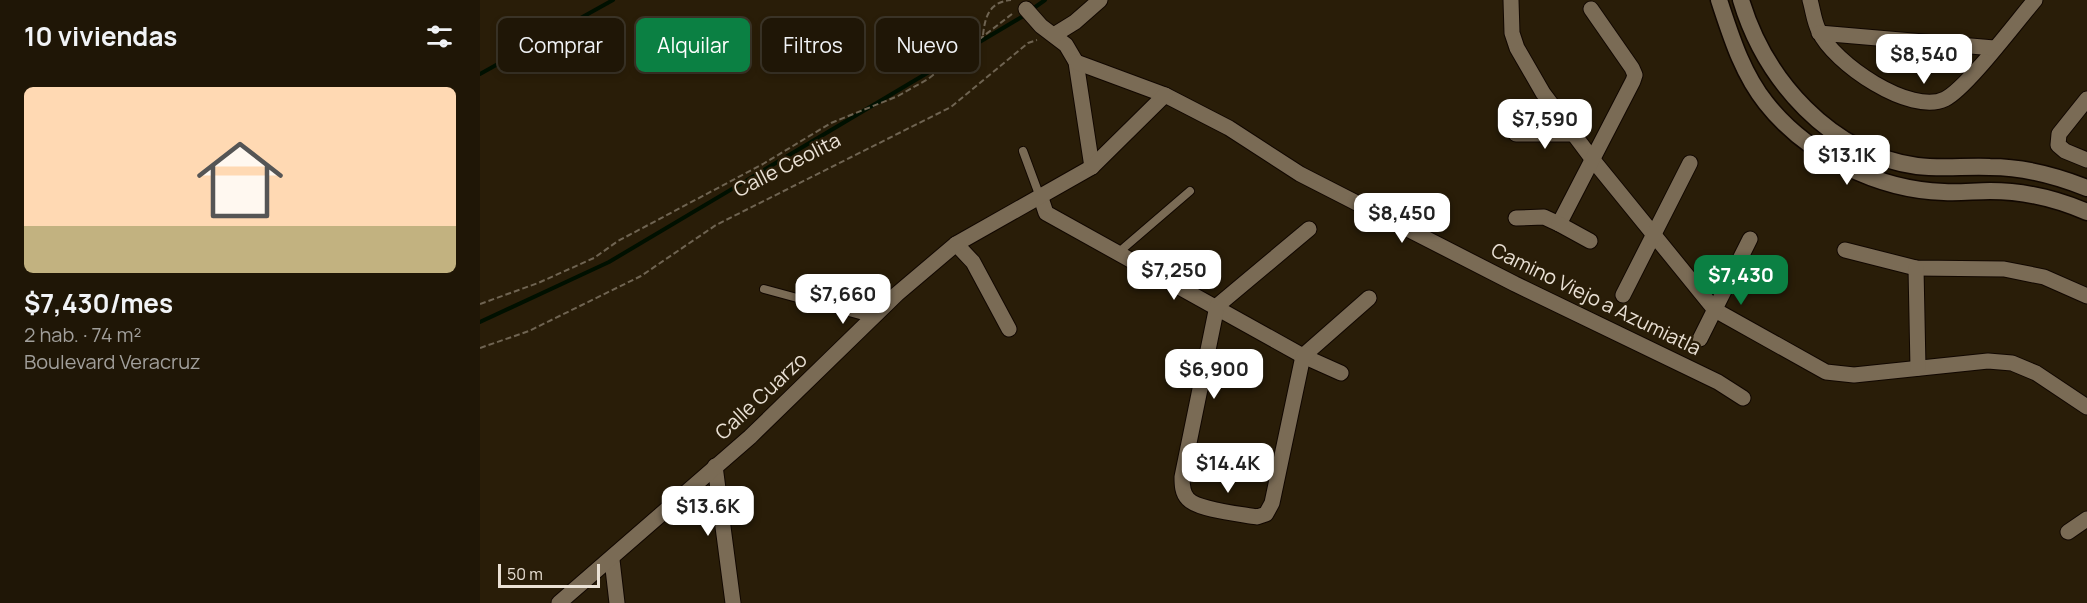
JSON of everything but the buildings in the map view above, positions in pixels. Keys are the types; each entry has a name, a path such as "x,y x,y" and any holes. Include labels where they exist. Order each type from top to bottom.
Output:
{"street":[{"path":"1038,21 1075,22 1100,0"},
{"path":"1511,0 1512,33 1517,48 1543,93 1593,160 1715,310 1826,372 1854,375 1988,361 2012,363 2036,373 2086,402"},
{"path":"1719,0 1733,43 1766,103 1785,124 1836,161 1863,175 1918,190 2015,192 2087,212"},
{"path":"1741,0 1749,24 1769,63 1787,90 1822,123 1859,146 1915,166 1941,168 1991,166 2043,173 2087,188"},
{"path":"1810,0 1819,33 1856,73 1875,85 1921,102 1934,103 1954,93 2035,0"},
{"path":"1559,224 1635,75 1591,9"},
{"path":"1038,21 1065,45 1076,62 1092,167"},
{"path":"1819,33 1994,48"},
{"name":"Camino Viejo a Azumiatla","path":"1076,62 1165,95 1228,128 1300,174 1515,284 1718,382 1743,398"},
{"name":"Calle Cuarzo","path":"560,603 612,560 750,437 897,294 956,244 1041,198 1092,167 1165,95"},
{"path":"2087,99 2059,134 2058,145 2065,152 2087,160"},
{"path":"1516,134 1573,134"},
{"path":"1623,295 1690,163"},
{"path":"2061,203 2068,181"},
{"path":"1041,198 1046,213 1217,306 1303,356 1341,373"},
{"path":"1516,218 1544,217 1590,241"},
{"path":"1309,229 1217,306 1182,477 1182,489 1186,499 1196,505 1257,517 1266,514 1272,503 1303,356 1369,298"},
{"path":"1700,339 1750,239"},
{"path":"956,244 973,262 1009,329"},
{"path":"1845,250 1916,268 2004,269 2044,278 2087,296"},
{"path":"1916,268 1918,368"},
{"path":"715,466 734,603"},
{"path":"2068,532 2087,519"},
{"path":"612,560 618,603"}],"lane":[{"path":"1023,150 1041,198"},
{"path":"1119,252 1190,191"},
{"path":"764,289 873,318"}],"path":[{"path":"982,35 985,16 993,5 1011,0"},
{"path":"480,304 538,283 594,258 618,241 763,164 831,123 898,96 928,78 1014,13 1038,21"},
{"name":"Calle Ceolita","path":"480,348 529,332 641,276 716,225 951,107 1028,43 1038,21"}],"waterway":[{"path":"480,74 613,0"},
{"path":"1031,10 1045,0"},
{"path":"480,322 609,262 1025,15"}]}
